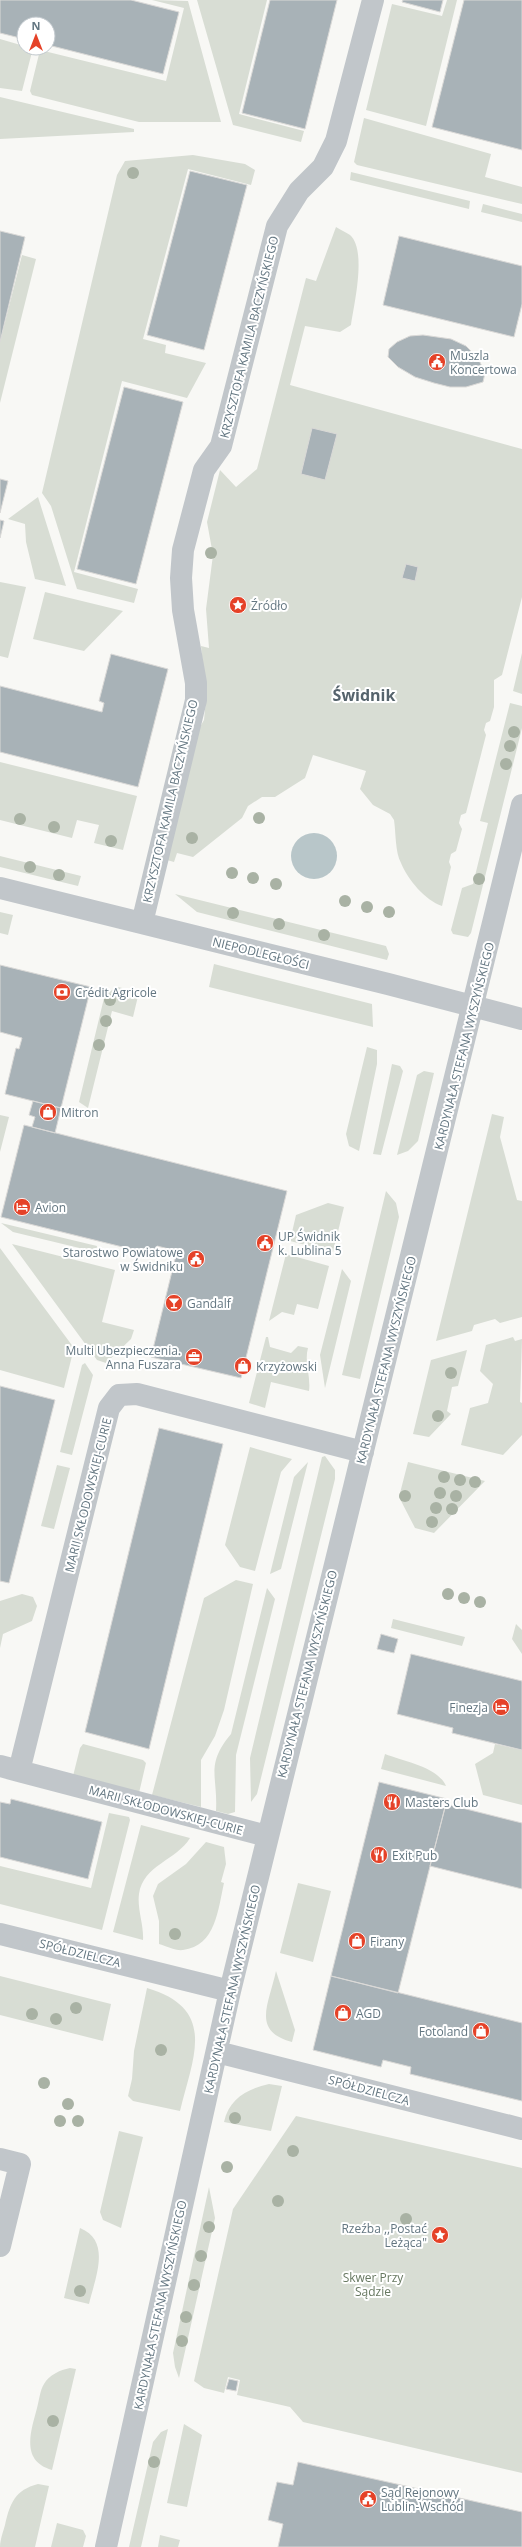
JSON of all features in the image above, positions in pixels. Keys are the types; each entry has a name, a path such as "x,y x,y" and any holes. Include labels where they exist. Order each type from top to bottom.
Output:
{"street":[{"name":"KRZYSZTOFA KAMILA BACZYŃSKIEGO","path":"142,923 196,700 196,682 183,610 181,578 183,550 204,470 221,446 277,226 299,192 323,167 336,141 373,0"},
{"name":"KARDYNAŁA STEFANA WYSZYŃSKIEGO","path":"106,2547 230,1991 267,1836 522,805"},
{"name":"NIEPODLEGŁOŚCI","path":"0,888 522,1019"},
{"name":"MARII SKŁODOWSKIEJ-CURIE","path":"267,1836 10,1769 109,1408 120,1395 137,1394 363,1452"},
{"name":"SPÓŁDZIELCZA","path":"0,1934 230,1991"},
{"name":"SPÓŁDZIELCZA","path":"217,2052 522,2129"},
{"path":"0,2159 20,2164 0,2246"}],"green space":[{"path":"152,0 188,1 221,122 139,122 32,95 30,91 39,56 56,56 56,54 166,81 184,8"},
{"path":"197,0 267,0 239,114 304,131 301,142 233,125"},
{"path":"447,0 457,0 426,126 366,110 392,4 442,16"},
{"path":"0,39 16,44 16,56 31,56 22,91 0,88"},
{"path":"0,97 134,129 134,132 0,139"},
{"path":"364,118 491,154 485,177 522,187 522,204 357,165 354,162"},
{"path":"193,155 245,164 255,170 251,185 188,169 143,339 166,345 165,353 206,363 187,398 122,381 74,572 138,589 134,603 77,589 51,506 42,493 117,175 125,161"},
{"path":"351,172 470,201 469,209 350,180"},
{"path":"483,204 522,214 522,222 481,212"},
{"path":"336,227 350,235 355,242 358,252 358,278 351,325 340,332 305,326 290,385 522,449 522,597 502,675 494,680 494,707 490,721 486,723 484,730 486,735 466,813 461,815 459,823 462,829 456,851 451,854 449,862 451,867 442,906 423,894 404,869 399,859 394,820 390,814 373,805 360,789 366,771 313,755 305,778 275,797 262,797 248,806 242,818 193,857 177,853 174,862 167,860 196,734 204,720 206,699 201,646 209,648 206,609 213,555 207,522 220,470 236,487 257,469 306,278 316,281"},
{"path":"22,255 36,259 0,403 0,342"},
{"path":"38,497 66,586 35,579 26,542 25,524 8,519"},
{"path":"0,582 26,587 8,658 0,656"},
{"path":"45,592 123,611 84,651 33,639"},
{"path":"522,653 522,694 513,691"},
{"path":"510,703 522,706 522,728 471,933 468,937 453,934 451,930 462,888 473,884 488,823 480,821"},
{"path":"0,762 137,796 123,850 94,843 99,825 77,820 72,838 0,820"},
{"path":"0,856 81,876 78,886 0,867"},
{"path":"175,894 386,946 389,954 387,960 197,912"},
{"path":"0,912 13,915 8,935 0,933"},
{"path":"214,964 372,1004 373,1027 209,987"},
{"path":"118,987 139,992 133,1017 112,1011 88,1108 79,1102 105,994"},
{"path":"367,1047 377,1050 377,1064 359,1151 349,1146 346,1134"},
{"path":"392,1064 400,1066 403,1071 381,1155 373,1154"},
{"path":"424,1071 434,1073 418,1141 408,1151 397,1155 417,1075"},
{"path":"492,1114 504,1117 500,1137 517,1200 522,1201 522,1317 500,1323 495,1319 474,1325 472,1331 436,1341"},
{"path":"0,1115 9,1117 0,1152"},
{"path":"386,1191 396,1203 399,1217 360,1379 342,1375"},
{"path":"328,1203 344,1207 333,1252 290,1241 296,1215"},
{"path":"1,1223 97,1246 96,1252 13,1232"},
{"path":"12,1244 115,1270 102,1322 134,1330 131,1339 106,1363 97,1360"},
{"path":"0,1248 74,1348 64,1388 0,1370"},
{"path":"286,1254 329,1266 318,1309 297,1304 294,1315 282,1312 269,1321"},
{"path":"342,1269 351,1281 325,1388 320,1355"},
{"path":"266,1337 268,1337 270,1347 291,1353 298,1346 308,1348 307,1359 309,1391 271,1382 265,1408 249,1403"},
{"path":"513,1337 515,1341 522,1339 520,1402 522,1403 522,1435 503,1455 461,1445 470,1408 488,1403 493,1384 480,1371 486,1345"},
{"path":"467,1350 458,1386 452,1387 447,1411 451,1414 429,1437 413,1434 431,1360"},
{"path":"85,1363 93,1375 72,1455 60,1452 82,1365"},
{"path":"250,1447 292,1459 281,1472 255,1571 240,1567 225,1545"},
{"path":"325,1456 335,1470 335,1479 257,1794 251,1802 250,1758 322,1457"},
{"path":"308,1462 281,1569 270,1574 294,1477"},
{"path":"408,1462 485,1481 434,1533 415,1528 399,1497"},
{"path":"57,1465 70,1468 54,1529 41,1526"},
{"path":"236,1580 253,1584 224,1710 215,1736 201,1760 201,1807 152,1795 204,1598"},
{"path":"267,1588 275,1599 236,1755 235,1812 228,1814 216,1811 215,1763 218,1754 231,1734"},
{"path":"22,1594 33,1597 37,1606 32,1621 3,1634 0,1648 0,1601"},
{"path":"393,1619 465,1637 462,1646 391,1628"},
{"path":"516,1624 522,1630 522,1654 512,1639"},
{"path":"83,1744 143,1760 146,1763 139,1793 73,1776 80,1748"},
{"path":"495,1744 522,1750 522,1805 483,1795 475,1764 493,1753"},
{"path":"385,1754 428,1769 442,1779 446,1786 381,1769"},
{"path":"109,1813 129,1817 130,1820 102,1930 0,1904 0,1866 91,1888"},
{"path":"141,1825 190,1838 177,1852 153,1869 142,1884 139,1900 143,1940 113,1932"},
{"path":"206,1842 224,1847 226,1864 221,1882 224,1883 214,1925 202,1942 194,1947 180,1950 159,1944 159,1921 153,1896 158,1884 186,1864"},
{"path":"298,1883 331,1891 313,1962 280,1953"},
{"path":"276,1971 295,2030 292,2042 279,2037 271,2031 267,2023 267,2005"},
{"path":"0,1976 111,2004 103,2041 0,2015"},
{"path":"147,1988 169,1997 184,2008 192,2022 195,2037 194,2054 180,2111 133,2101 128,2096 132,2079 134,2051"},
{"path":"269,2084 282,2086 271,2131 224,2122 230,2107 240,2096 253,2089"},
{"name":"Skwer Przy Sądzie","path":"296,2116 522,2168 522,2473 303,2422 290,2407 237,2395 240,2380 228,2377 224,2393 204,2388 194,2381 233,2209"},
{"path":"119,2131 143,2137 121,2228 103,2220 100,2212"},
{"path":"209,2187 215,2218 179,2378 175,2367 173,2353"},
{"path":"80,2228 90,2234 96,2242 98,2251 99,2261 89,2304 64,2298"},
{"path":"70,2368 76,2369 52,2470 42,2466 35,2460 30,2444 32,2426 44,2384 55,2373"},
{"path":"184,2424 202,2435 187,2507 167,2503"},
{"path":"168,2429 141,2547 129,2547 153,2442 161,2432"},
{"path":"38,2484 49,2486 35,2547 0,2547 9,2510 15,2498 24,2490"},
{"path":"57,2523 83,2530 86,2536 83,2547 51,2547"},
{"path":"160,2535 180,2540 178,2547 158,2547"}],"shaded area":[{"path":"309,833 319,833 327,837 333,843 337,851 337,861 333,869 327,875 319,879 309,879 301,875 295,869 291,861 291,851 295,843 301,837"}],"building":[{"path":"0,0 131,0 179,12 163,74 56,47 56,16 16,16 16,37 0,33"},
{"path":"270,0 337,0 305,129 242,113"},
{"path":"403,0 443,0 440,12 402,2"},
{"path":"464,0 522,0 522,150 432,127"},
{"path":"190,171 247,185 204,350 147,335"},
{"path":"0,231 25,237 0,342"},
{"path":"399,236 522,266 522,304 514,337 383,305"},
{"name":"Muszla Koncertowa","path":"423,335 451,339 466,346 478,358 485,373 483,382 466,387 450,387 434,383 415,377 398,367 388,357 389,349 397,342 410,336"},
{"path":"124,387 183,402 136,584 77,569"},
{"path":"312,428 337,434 325,480 301,474"},
{"path":"0,479 8,481 0,513"},
{"path":"0,520 4,521 0,538"},
{"path":"406,564 418,567 415,581 402,578"},
{"path":"111,654 168,669 138,787 0,752 0,686 102,712 104,703 99,701"},
{"path":"0,965 91,987 61,1108 5,1094 16,1048 19,1049 22,1038 0,1032"},
{"path":"33,1101 61,1108 55,1133 32,1127 35,1117 29,1115"},
{"path":"24,1125 287,1191 241,1378 151,1357 177,1251 157,1246 155,1255 1,1217"},
{"path":"0,1386 55,1400 9,1583 0,1581"},
{"path":"159,1428 223,1444 149,1749 85,1732"},
{"path":"381,1634 398,1639 394,1653 377,1649"},
{"path":"411,1654 522,1681 522,1750 452,1733 453,1728 397,1714"},
{"path":"379,1782 447,1799 398,1993 331,1976"},
{"path":"11,1799 102,1822 88,1879 0,1857 0,1802 10,1804"},
{"path":"446,1804 522,1823 522,1889 430,1866"},
{"path":"331,1976 522,2023 522,2101 410,2074 411,2067 383,2060 381,2067 313,2050"},
{"path":"229,2379 238,2381 236,2391 226,2389"},
{"name":"Sąd Rejonowy Lublin-Wschód","path":"298,2462 522,2512 522,2547 278,2547 283,2524 268,2520 277,2482 293,2485"}],"place":[{"name":"Muszla Koncertowa","path":"437,362"},
{"name":"Źródło","path":"238,605"},
{"name":"Crédit Agricole","path":"62,992"},
{"name":"Mitron","path":"48,1112"},
{"name":"Avion","path":"22,1207"},
{"name":"UP Świdnik k. Lublina 5","path":"265,1243"},
{"name":"Starostwo Powiatowe w Świdniku","path":"196,1259"},
{"name":"Gandalf","path":"174,1303"},
{"name":"Multi Ubezpieczenia. Anna Fuszara","path":"194,1357"},
{"name":"Krzyżowski","path":"243,1366"},
{"name":"Finezja","path":"501,1707"},
{"name":"Masters Club","path":"392,1802"},
{"name":"Exit Pub","path":"379,1855"},
{"name":"Firany","path":"357,1941"},
{"name":"AGD","path":"343,2013"},
{"name":"Fotoland","path":"481,2031"},
{"name":"Rzeźba ,,Postać Leżąca\"","path":"440,2235"},
{"name":"Sąd Rejonowy Lublin-Wschód","path":"368,2499"}],"district":[{"name":"Świdnik","path":"364,695"}]}
